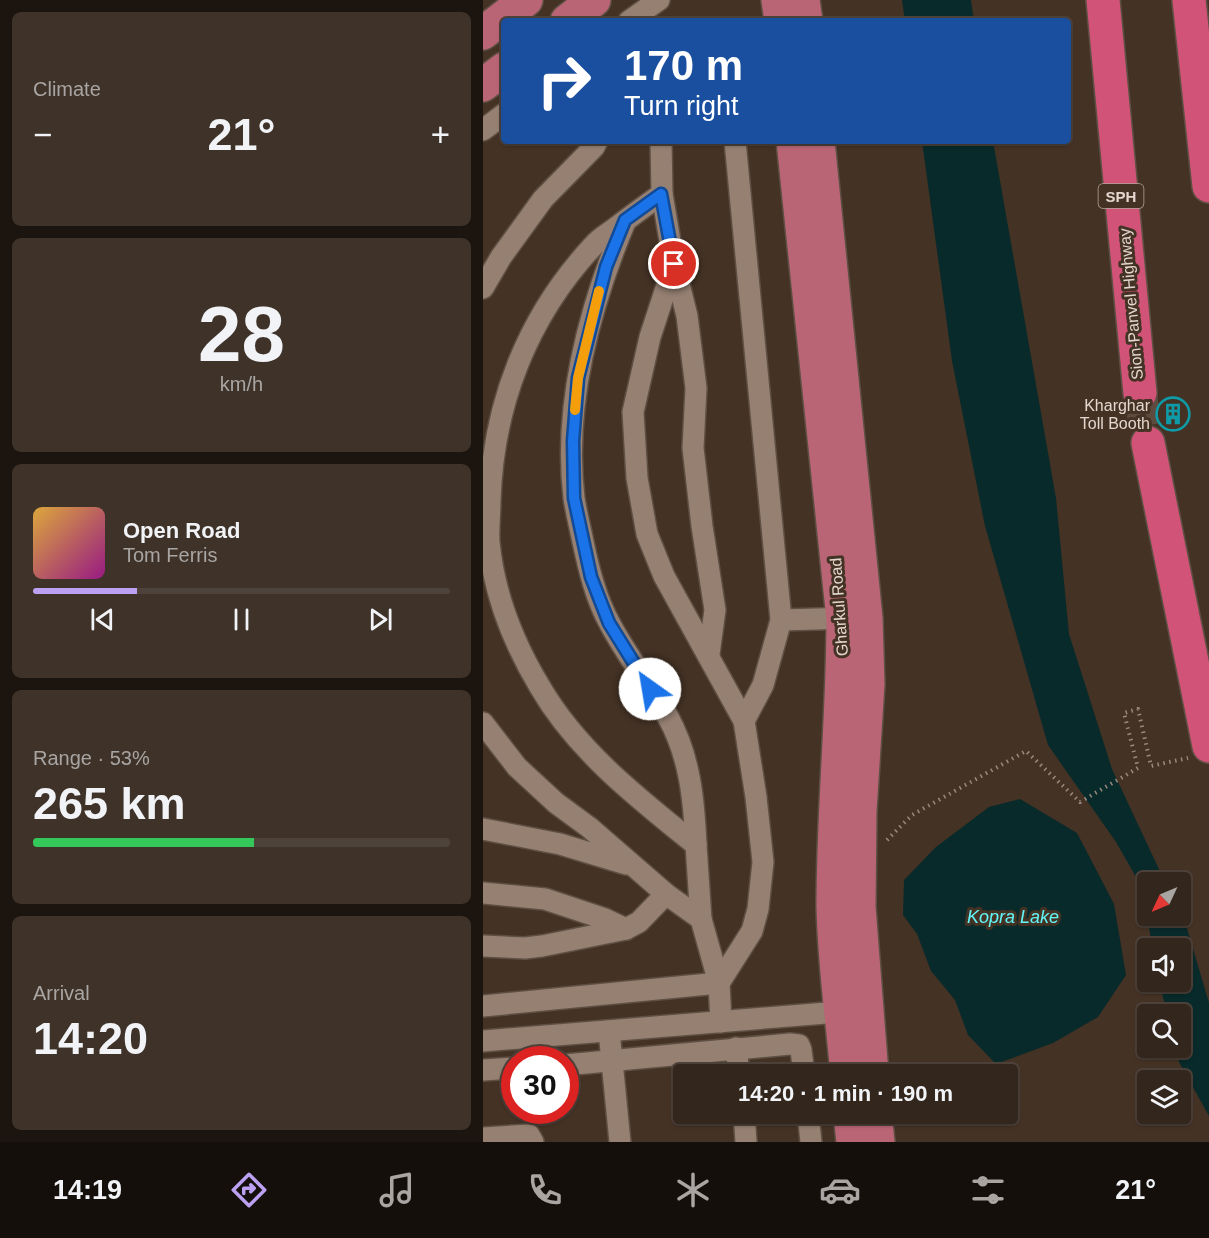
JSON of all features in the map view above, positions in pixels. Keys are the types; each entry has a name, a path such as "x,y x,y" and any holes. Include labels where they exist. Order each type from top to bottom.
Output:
{"highway":[{"name":"Sion-Panvel Highway","path":"1103,0 1140,393"},
{"path":"1189,0 1209,186"},
{"path":"1147,443 1203,751"}],"main road":[{"path":"503,18 526,0"},
{"path":"571,18 594,0"},
{"path":"778,0 780,18"},
{"path":"803,0 806,18"},
{"path":"483,33 501,19"},
{"path":"483,85 501,71"},
{"name":"Gharkul Road","path":"793,144 854,618 868,684 860,811 860,941 848,1064"},
{"name":"Gharkul Road","path":"818,144 854,618 843,684 835,810 833,907 854,1010 869,1064"},
{"path":"851,1124 853,1142"},
{"path":"876,1124 878,1142"}],"street":[{"path":"633,18 659,0"},
{"path":"483,130 501,116"},
{"path":"483,288 501,257 543,199 596,144"},
{"path":"661,144 661,194 674,264 687,316 696,388 693,448 715,610 709,654"},
{"path":"735,144 781,620 763,685 744,722"},
{"path":"661,194 594,244 559,288 519,356 497,431 491,477 489,542 497,582 518,648 540,689 565,724 597,759 642,802 696,845"},
{"path":"625,220 606,267 578,378 573,441 574,498 591,577 609,623 668,718 685,756 692,786 701,920 719,983 721,1022"},
{"path":"674,264 650,337 633,412 637,478 647,534 665,576 744,722 756,797 763,862 758,909 752,931 719,983"},
{"path":"781,620 854,618"},
{"path":"483,723 517,767 556,803 590,828 666,894 701,920"},
{"path":"483,829 559,844 633,866"},
{"path":"483,893 545,899 605,919 626,929"},
{"path":"483,946 525,948 542,946 626,929 639,922 666,894"},
{"path":"483,1006 719,983"},
{"path":"483,1041 854,1010"},
{"path":"609,1031 620,1142"},
{"path":"579,1064 736,1048 799,1045 803,1064"},
{"path":"736,1048 738,1064"},
{"path":"483,1070 501,1069"},
{"path":"745,1124 746,1142"},
{"path":"809,1124 811,1142"},
{"path":"483,1138 529,1135 533,1142"}],"path":[{"path":"859,868 912,815 1026,751 1080,802 1138,768 1124,712 1138,709 1151,766 1203,751"}],"water":[{"path":"902,0 971,0 974,18 905,18"},
{"path":"922,144 994,144 1056,498 1069,634 1112,769 1160,872 1137,872 1137,879 1116,842 1048,745 985,526 952,361"},
{"name":"Kopra Lake","path":"1020,799 1077,833 1114,904 1126,975 1098,1017 1053,1043 996,1064 968,1035 955,1000 931,971 917,934 903,915 904,880 936,847 989,807"},
{"path":"1149,926 1186,926 1190,938 1151,938"},
{"path":"1191,942 1209,1003 1209,1116 1191,1084 1191,1070 1183,1070 1178,1058 1191,1058 1191,1004 1165,1004 1162,992 1191,992"}],"tunnel":[{"path":"1140,393 1148,443"}],"slow traffic":[{"path":"575,410 578,378 599,291"}],"place":[{"name":"Kharghar Toll Booth","path":"1173,414"}],"route":[{"path":"650,689 609,623 591,577 574,498 573,441 578,378 606,267 625,220 661,194 674,264"}]}
